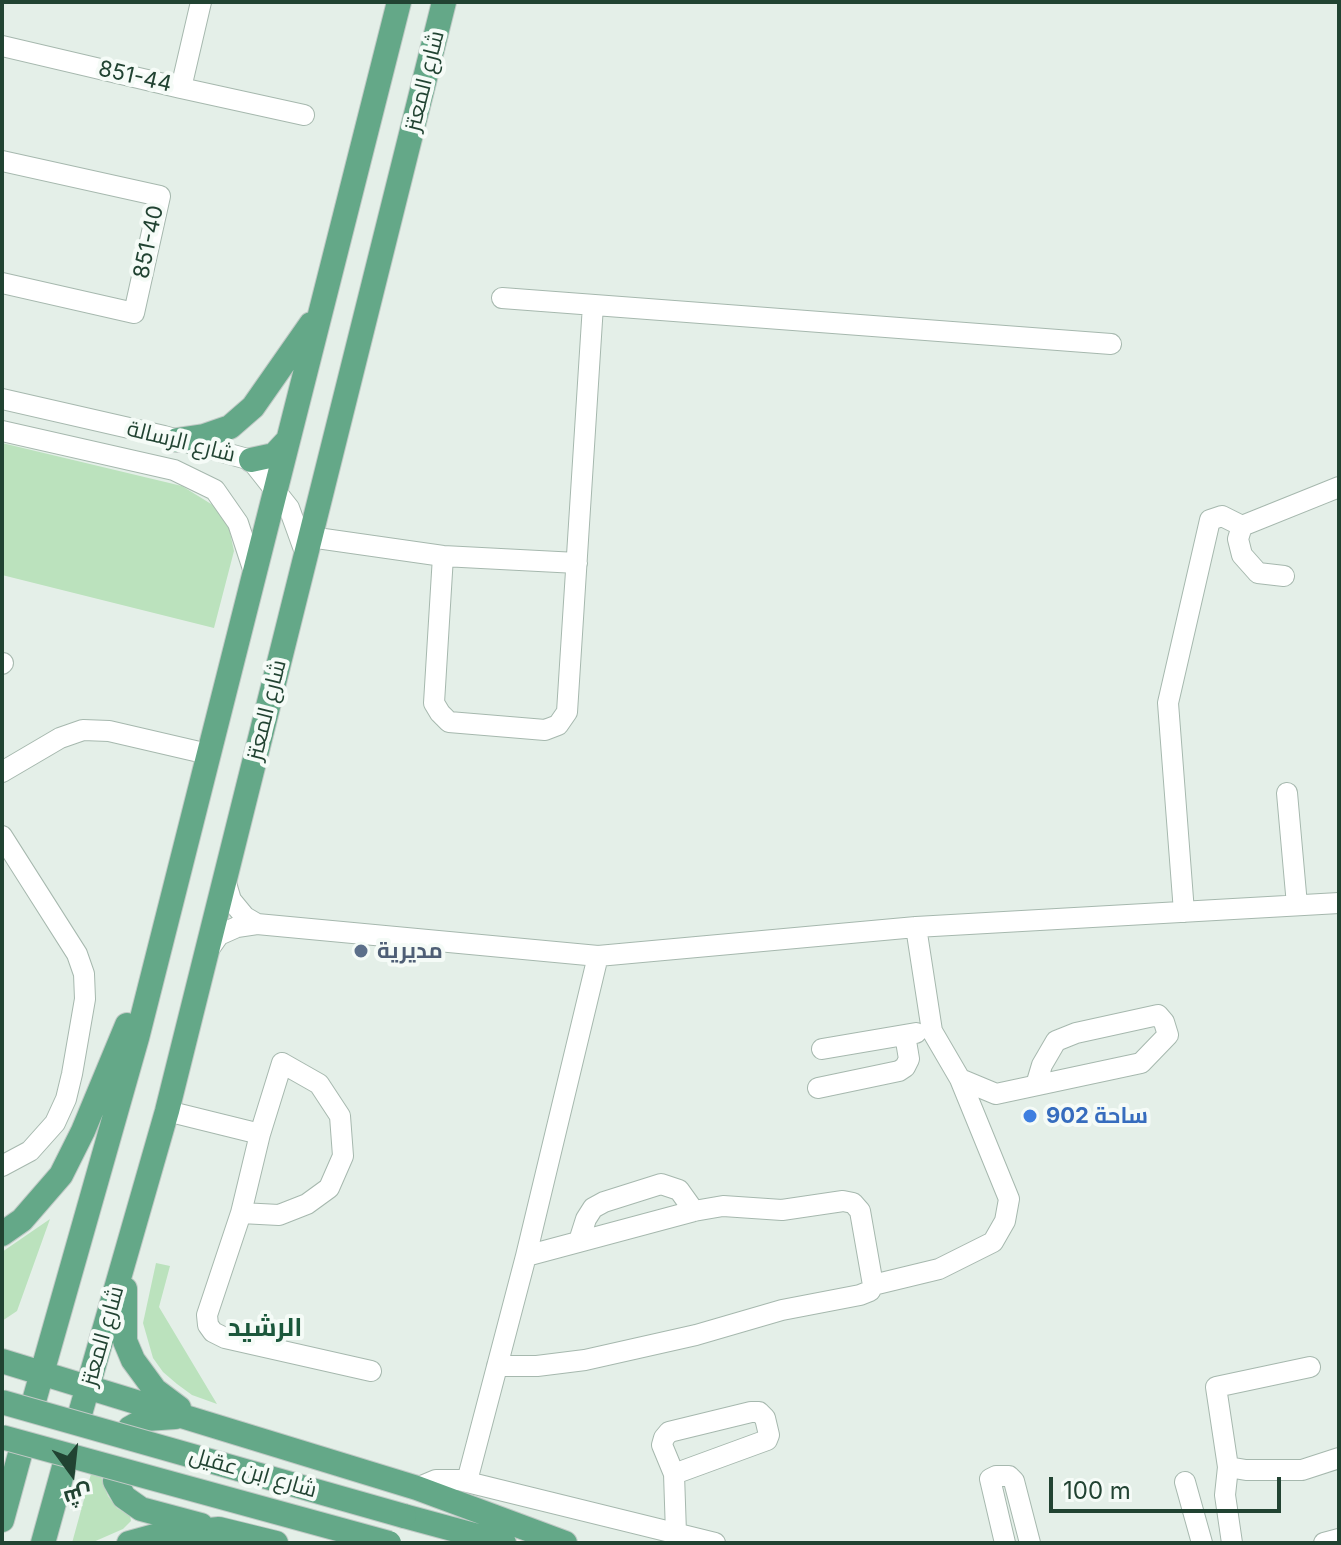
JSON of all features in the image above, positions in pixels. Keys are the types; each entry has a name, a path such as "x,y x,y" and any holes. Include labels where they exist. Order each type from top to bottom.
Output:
{"main road":[{"name":"شارع المعتز","path":"34,1401 133,1053 399,2"},
{"name":"شارع المعتز","path":"80,1414 167,1111 444,2"},
{"path":"355,172 399,181"},
{"path":"177,440 204,436 230,427 253,407 321,309"},
{"path":"251,460 274,455 288,440"},
{"path":"2,1234 22,1220 61,1175 83,1131 161,945"},
{"path":"125,1260 125,1341 133,1360 155,1390 193,1419"},
{"path":"2,1361 417,1488 565,1543"},
{"name":"شارع ابن عقيل","path":"2,1402 504,1543"},
{"path":"130,1428 146,1419 193,1419"},
{"path":"2,1520 11,1445"},
{"name":"شارع ابن عقيل","path":"11,1445 389,1543"},
{"path":"43,1543 64,1467"},
{"path":"115,1481 124,1497 141,1509 276,1543"},
{"path":"129,1543 158,1535 219,1529"}],"street":[{"name":"851-44","path":"2,46 181,88 201,2"},
{"path":"181,88 304,115"},
{"name":"851-40","path":"2,161 160,196 134,313 2,283"},
{"path":"502,298 1111,344"},
{"path":"443,556 434,703 449,722 545,730 558,725 567,712 593,305"},
{"path":"2,429 5,400"},
{"name":"شارع الرسالة","path":"5,400 251,460 289,508 308,546"},
{"name":"شارع الرسالة","path":"2,429 174,470 215,490 238,523 254,572"},
{"path":"1184,912 1168,703 1210,520 1222,516 1242,526 1339,487"},
{"path":"1242,526 1238,539 1242,555 1258,573 1284,576"},
{"path":"308,546 577,563"},
{"path":"2,772 60,738 83,730 109,731 208,754"},
{"path":"1287,793 1297,905"},
{"path":"2,836 77,954 84,974 85,999 66,1099 55,1123 30,1151 2,1166"},
{"path":"225,880 231,900 245,917 257,924"},
{"path":"207,952 219,935 237,927 257,924 598,956 916,927 1339,903"},
{"path":"873,1285 939,1269 993,1242 1005,1221 1009,1199 960,1079 932,1031 916,927"},
{"path":"467,1481 526,1256 598,956"},
{"path":"960,1079 996,1094 1141,1063 1168,1035 1164,1022 1158,1015 1076,1033 1056,1041 1042,1065 1036,1085"},
{"path":"822,1049 932,1031"},
{"path":"818,1088 899,1071 909,1059 905,1035"},
{"path":"241,1213 279,1215 307,1204 329,1188 343,1156 340,1116 319,1084 282,1063 260,1134 241,1213 207,1315 208,1325 213,1332 225,1338 371,1371"},
{"path":"167,1111 260,1134"},
{"path":"579,1241 593,1208 661,1184 679,1190 694,1211"},
{"path":"497,1366 537,1366 599,1357 696,1335 782,1310 860,1295 870,1291 873,1285 860,1211 853,1203 843,1201 782,1210 723,1206 694,1211 526,1256"},
{"path":"1232,1543 1225,1495 1228,1467 1216,1387 1310,1367"},
{"path":"674,1474 767,1440 769,1435 765,1418 759,1412 751,1412 669,1432 664,1438 662,1445 674,1474 676,1533"},
{"path":"1228,1467 1302,1470 1339,1458"},
{"path":"1005,1543 990,1479 996,1476 1009,1476 1014,1481 1030,1543"},
{"path":"417,1488 436,1480 467,1481 715,1543"},
{"path":"1185,1482 1202,1543"},
{"path":"1324,1543 1339,1539"}],"green space":[{"path":"2,443 182,486 216,507 229,528 234,551 214,628 2,575"},
{"path":"50,1219 17,1311 2,1321 2,1252"},
{"path":"156,1263 170,1266 159,1307 217,1404 192,1395 163,1372 153,1358 143,1323"},
{"path":"91,1474 101,1476 108,1496 117,1508 130,1516 131,1521 123,1529 91,1543 72,1543"}],"place":[{"name":"مديرية","path":"361,951"},
{"name":"ساحة 902","path":"1030,1116"}],"district":[{"name":"الرشيد","path":"265,1328"}]}
